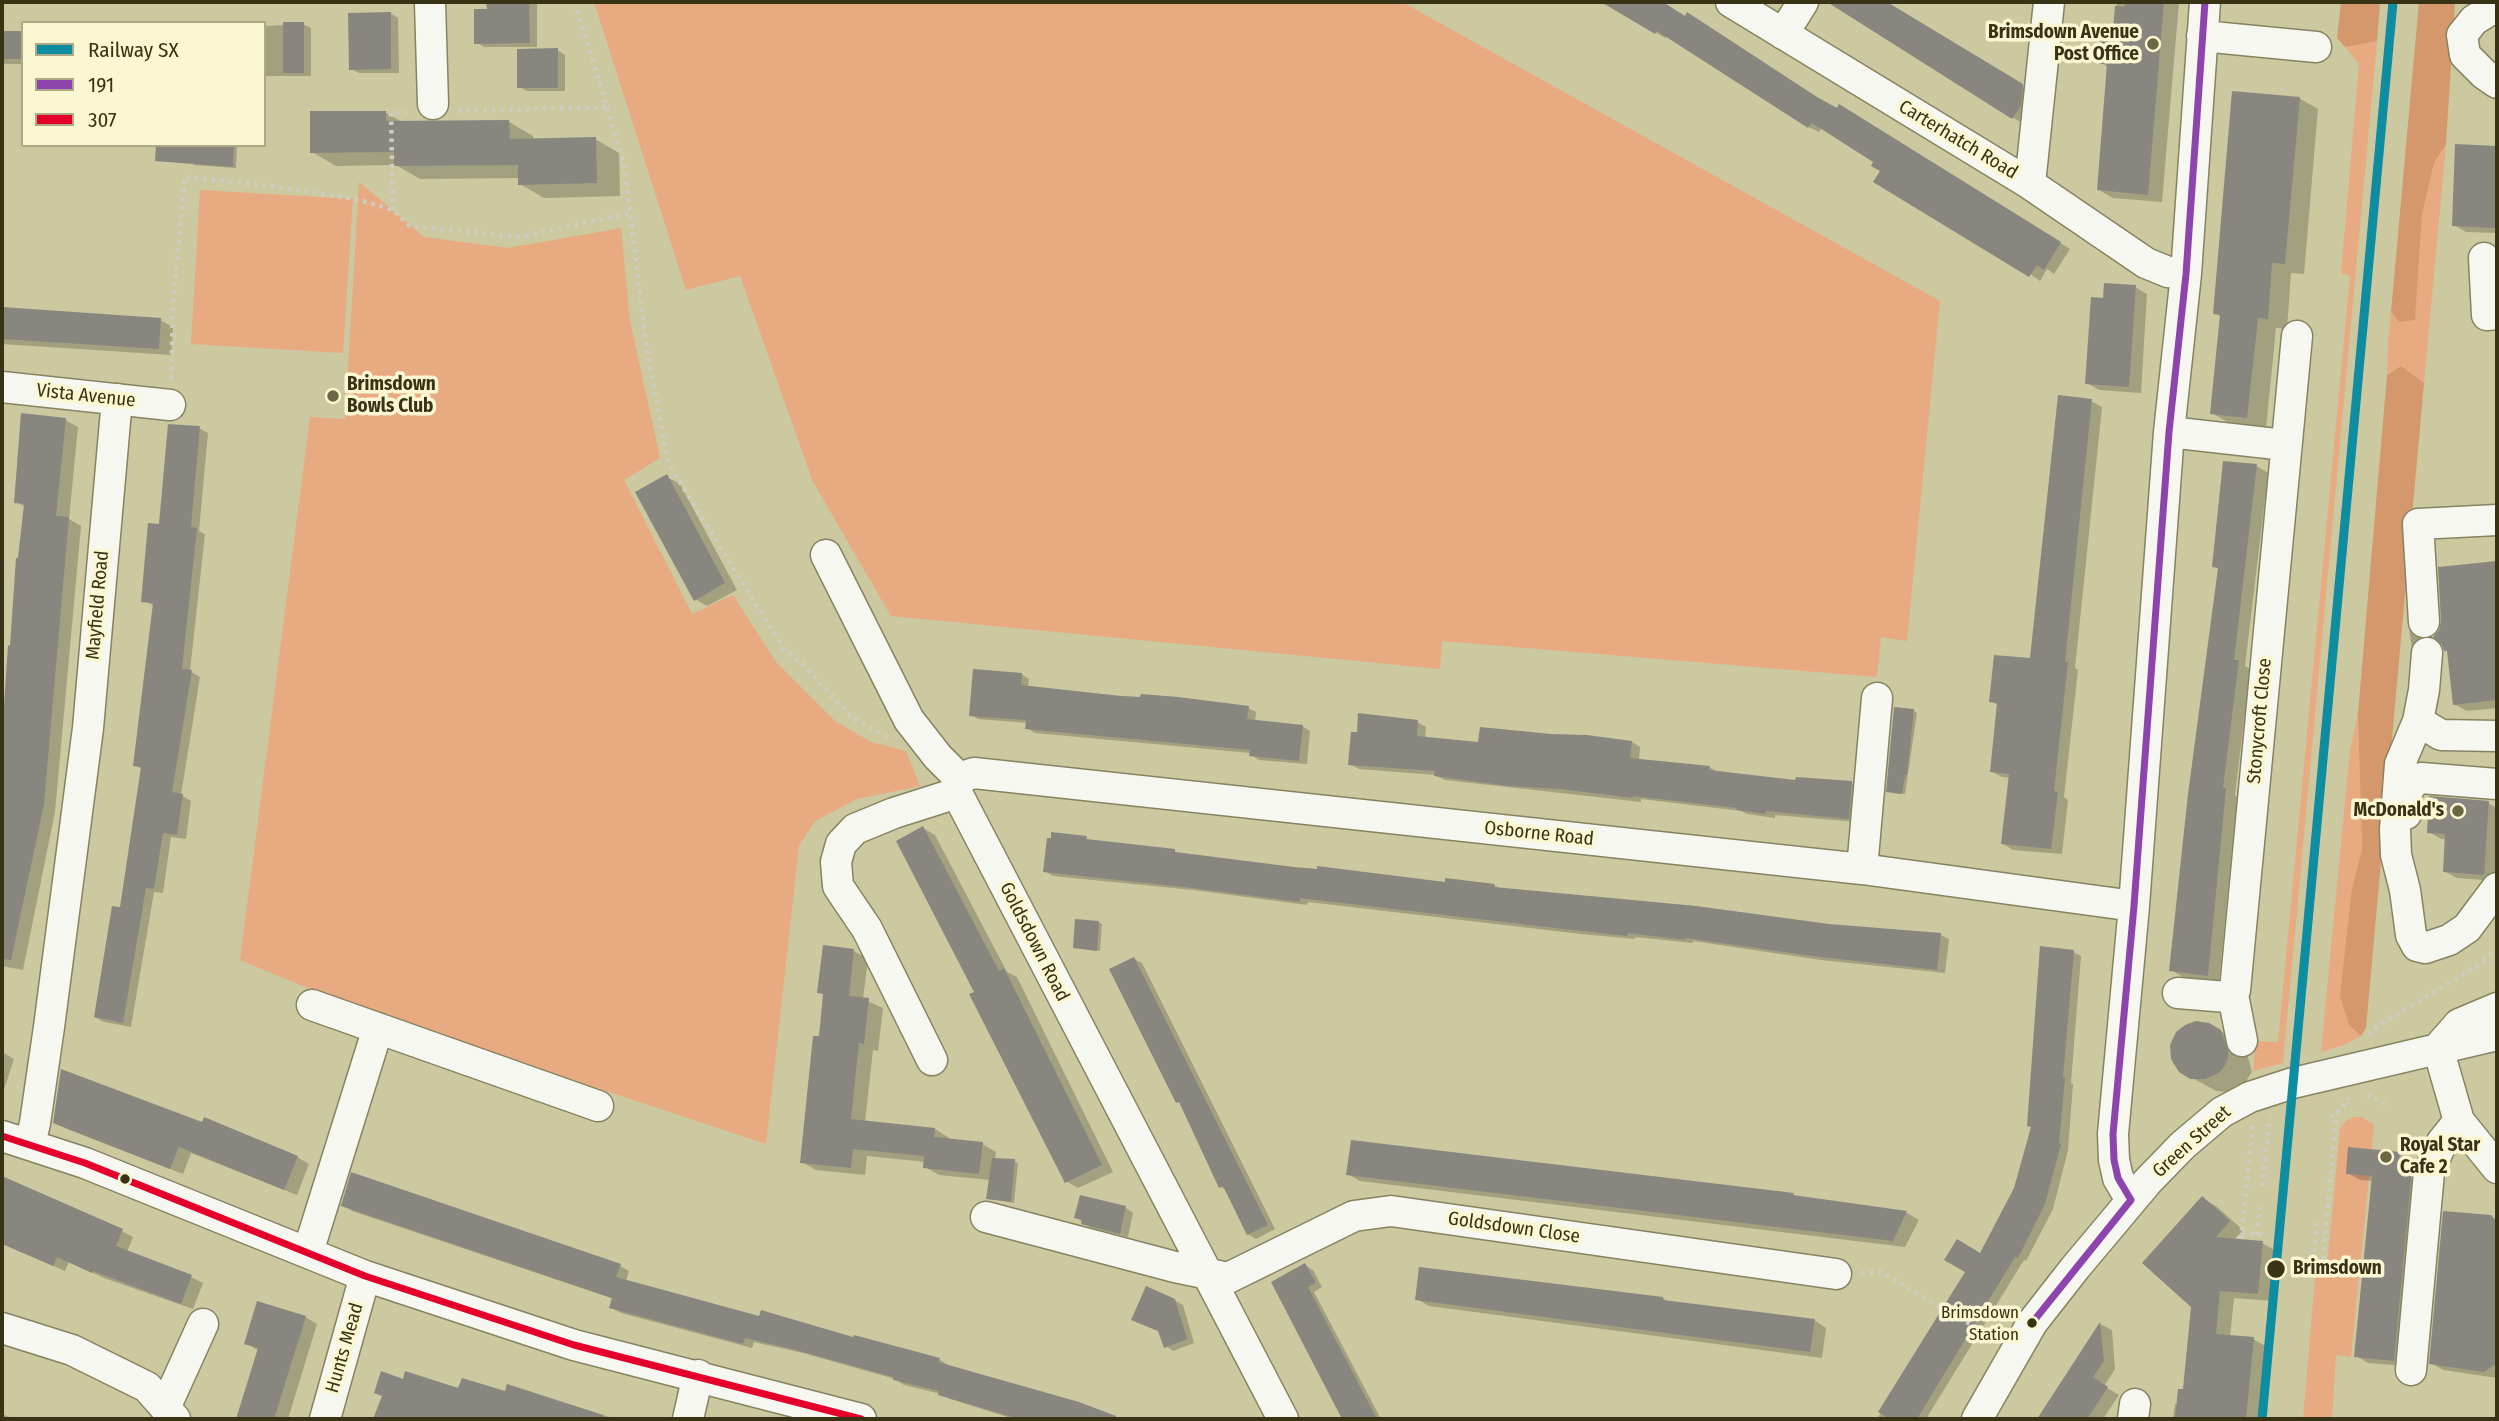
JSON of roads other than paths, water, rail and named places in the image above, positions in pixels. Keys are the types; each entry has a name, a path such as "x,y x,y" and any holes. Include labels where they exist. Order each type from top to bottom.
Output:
{"street":[{"path":"430,2 432,109"},
{"name":"Carterhatch Road","path":"1731,2 2030,184 2146,262 2168,272 2186,274"},
{"path":"1783,34 1803,2"},
{"path":"2030,184 2049,2"},
{"path":"2131,1200 2118,1178 2113,1134 2134,906 2169,432 2186,274 2205,2"},
{"path":"2497,6 2474,20 2462,35 2465,55 2484,75 2497,83"},
{"path":"2202,36 2316,47"},
{"path":"2484,258 2487,315 2497,314"},
{"name":"Stonycroft Close","path":"2242,1041 2233,995 2297,335"},
{"name":"Vista Avenue","path":"2,387 170,405"},
{"name":"Mayfield Road","path":"16,1140 35,1123 47,1041 88,729 117,399"},
{"path":"2169,432 2286,445"},
{"path":"2424,622 2418,524 2497,520"},
{"name":"Goldsdown Road","path":"826,555 909,720 958,786 1206,1275 1283,1419"},
{"path":"2427,653 2418,721 2400,764 2395,829 2396,856 2405,890 2411,935 2417,946 2425,948 2449,940 2467,928 2492,895"},
{"path":"1862,869 1877,698"},
{"path":"2418,721 2441,735 2497,736"},
{"name":"Osborne Road","path":"958,786 974,773 995,775 1862,869 2134,906"},
{"path":"2492,895 2458,920 2444,925 2426,920 2418,899 2410,856 2406,825 2407,792 2413,782 2421,778 2497,784"},
{"path":"932,1060 867,929 838,886 836,862 841,844 855,829 958,786"},
{"path":"2178,993 2233,995"},
{"path":"312,1005 598,1106"},
{"path":"2497,1008 2459,1024 2438,1048 2459,1121 2497,1168"},
{"path":"308,1252 378,1028"},
{"name":"Green Street","path":"1977,1419 2032,1323 2131,1200 2183,1145 2230,1107 2264,1091 2361,1083 2438,1048 2497,1035"},
{"path":"2411,1370 2429,1172 2442,1142 2459,1121"},
{"path":"16,1140 85,1163 365,1276 574,1345 861,1419"},
{"name":"Goldsdown Close","path":"986,1217 1206,1275 1228,1278 1353,1216 1391,1211 1836,1274"},
{"name":"Hunts Mead","path":"325,1419 365,1276"},
{"path":"2,1328 72,1350 148,1387 170,1413 203,1324"},
{"path":"688,1419 698,1376"}],"rail line":[{"name":"SX","path":"2262,1419 2393,2"}],"place":[{"name":"Brimsdown Avenue Post Office","path":"2153,44"},
{"name":"Brimsdown Bowls Club","path":"333,396"},
{"name":"McDonald's","path":"2458,811"},
{"name":"Royal Star Cafe 2","path":"2386,1157"},
{"name":"Brimsdown","path":"2276,1269"},
{"name":"Brimsdown Station","path":"2032,1323"}]}
